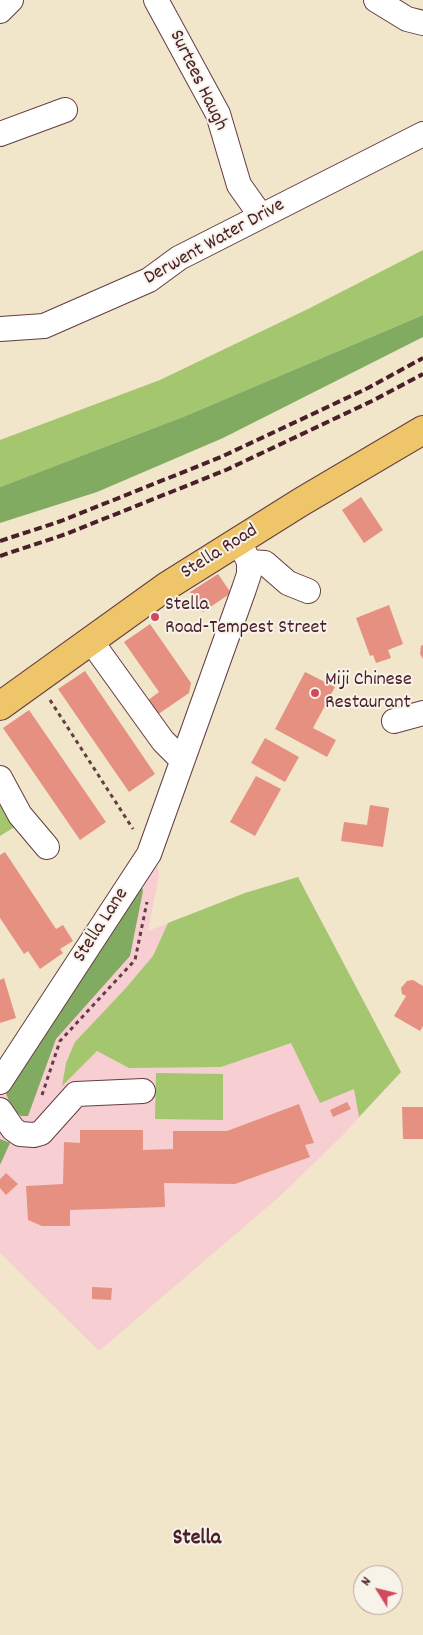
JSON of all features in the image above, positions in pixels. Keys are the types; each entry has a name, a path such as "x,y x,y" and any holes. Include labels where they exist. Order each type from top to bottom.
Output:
{"main road":[{"name":"Stella Road","path":"0,706 167,586 244,552 423,430"}],"street":[{"path":"0,11 11,0"},
{"name":"Surtees Haugh","path":"156,0 218,114 238,185 261,216"},
{"path":"376,0 406,19 423,23"},
{"path":"0,134 65,110"},
{"name":"Derwent Water Drive","path":"0,329 44,326 149,280 179,258 423,134"},
{"path":"244,552 265,563 288,583 308,591"},
{"name":"Stella Lane","path":"0,1082 150,854 249,574 244,552"},
{"path":"91,641 163,741 182,760"},
{"path":"394,722 423,713"},
{"path":"0,778 20,815 47,847"},
{"path":"0,1110 13,1128 20,1134 34,1135 40,1133 76,1094 143,1091"}],"shaded area":[{"path":"156,855 159,876 148,931 245,893 298,877 401,1072 341,1137 278,1198 99,1351 0,1253 0,1095"}],"green space":[{"path":"423,250 423,315 183,417 0,487 0,440 160,380 308,309"},
{"path":"423,315 423,337 223,438 97,492 0,523 0,487 183,417"},
{"path":"0,797 16,826 0,836"},
{"path":"298,877 401,1072 359,1117 354,1089 320,1103 291,1043 221,1067 129,1068 97,1051 62,1086 66,1063 75,1042 153,956 168,923 245,893"},
{"path":"140,879 143,891 130,956 56,1039 28,1116 21,1116 12,1109 4,1088"},
{"path":"156,1073 223,1074 223,1120 155,1119"},
{"path":"0,1139 10,1143 0,1165"}],"building":[{"path":"361,497 383,530 364,543 342,510"},
{"path":"218,574 231,593 203,612 190,592"},
{"path":"389,605 403,644 388,650 391,658 376,663 373,655 370,656 356,618"},
{"path":"150,624 191,683 189,693 157,715 147,701 159,692 124,642"},
{"path":"423,645 423,659 420,654 421,646"},
{"path":"85,671 155,774 129,792 58,689"},
{"path":"305,672 335,687 313,728 336,740 327,757 275,729"},
{"path":"29,710 106,822 80,840 3,728"},
{"path":"265,738 299,757 285,782 251,763"},
{"path":"256,776 281,789 255,836 230,822"},
{"path":"370,805 389,808 383,847 341,841 344,822 367,825"},
{"path":"5,852 56,929 63,925 73,941 60,949 63,953 40,969 28,951 24,954 0,918 0,855"},
{"path":"4,978 16,1018 0,1023 0,980"},
{"path":"413,980 423,986 423,1026 420,1031 394,1016 406,996 402,994 401,988 407,981"},
{"path":"347,1102 351,1109 333,1117 330,1110"},
{"path":"299,1104 314,1143 305,1145 310,1157 235,1184 164,1183 165,1207 70,1210 70,1226 42,1226 28,1220 26,1186 63,1184 64,1142 80,1143 80,1130 143,1130 143,1150 173,1149 173,1131 227,1131"},
{"path":"402,1107 423,1107 423,1139 403,1139"},
{"path":"6,1173 18,1184 6,1195 0,1188 0,1179"},
{"path":"92,1287 112,1288 111,1300 92,1299"}],"railway":[{"path":"0,541 61,521 221,457 368,388 423,358"},
{"path":"0,556 66,534 226,470 374,400 423,374"}],"place":[{"name":"Stella Road-Tempest Street","path":"155,617"},
{"name":"Miji Chinese Restaurant","path":"315,693"}],"district":[{"name":"Stella","path":"197,1540"}]}
